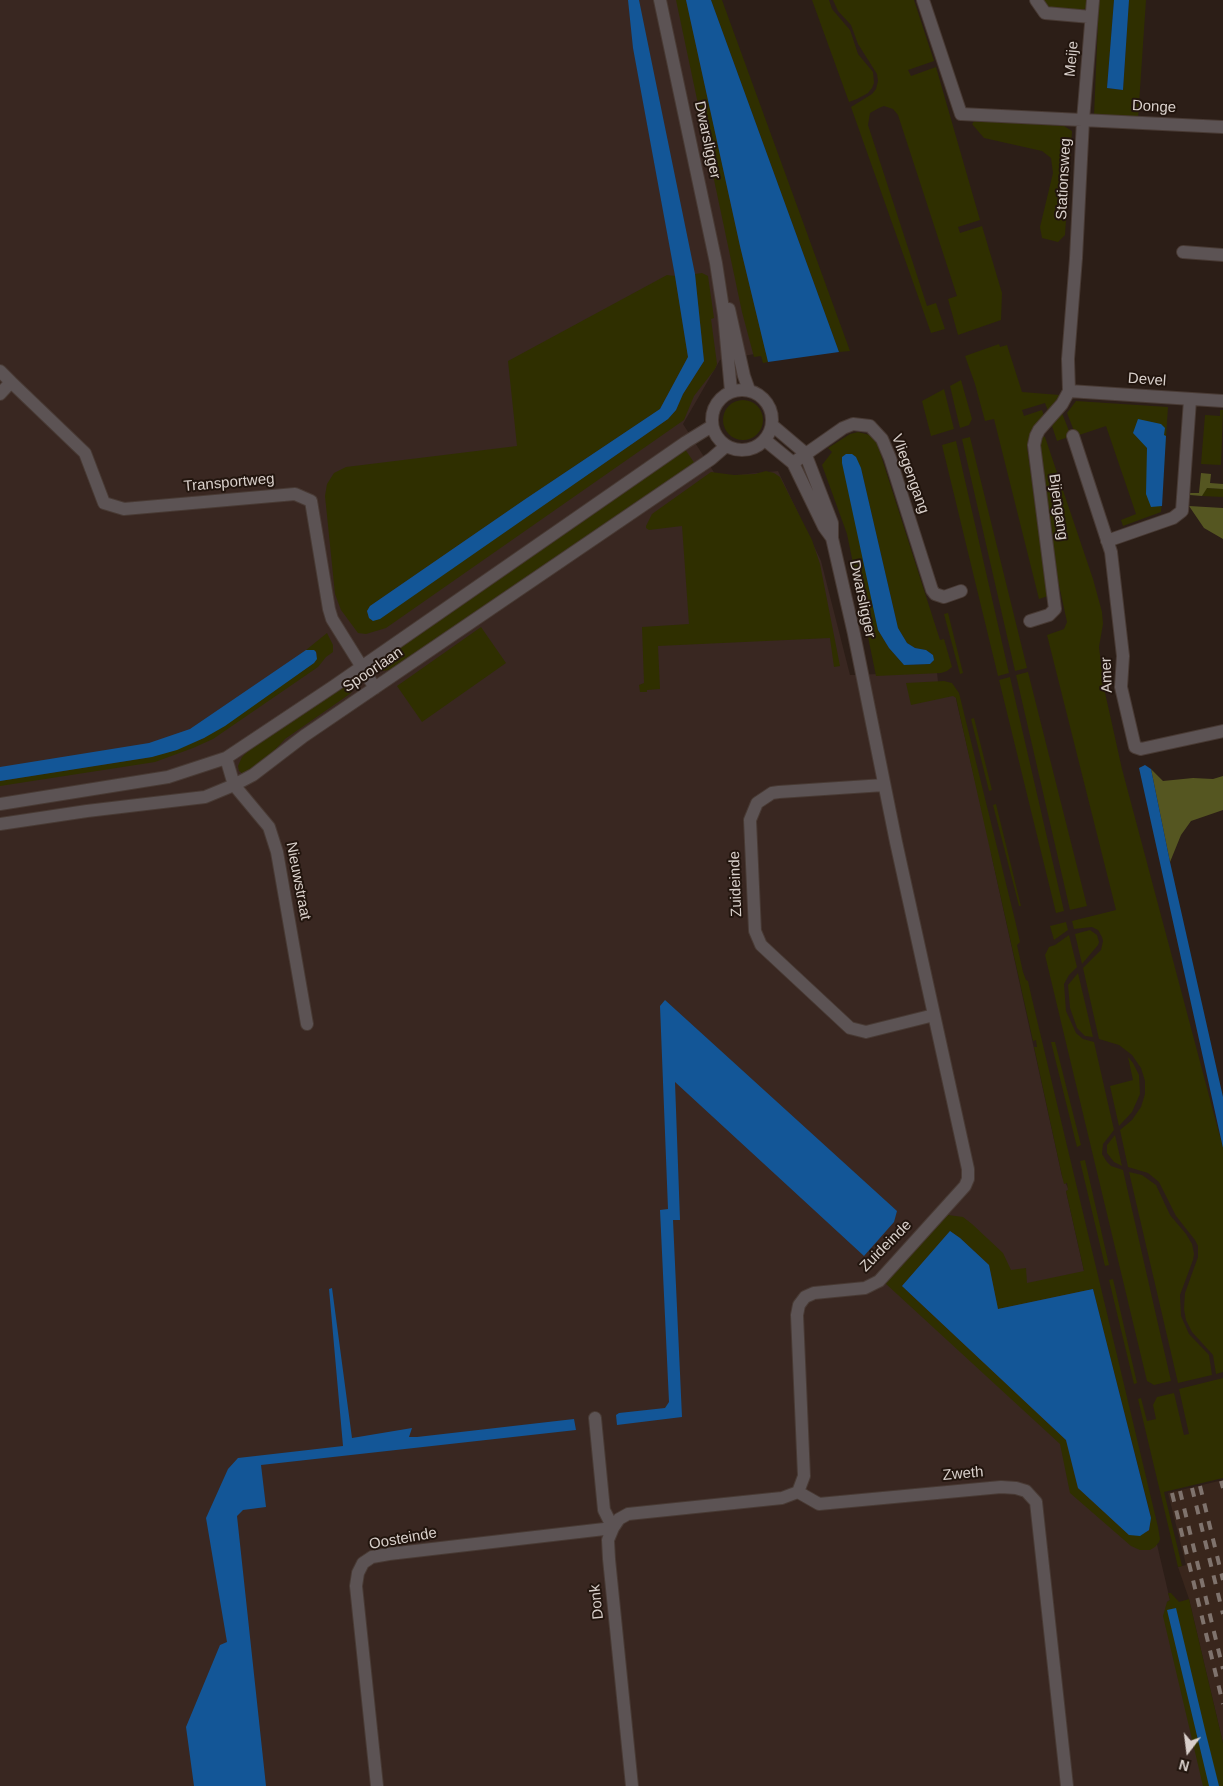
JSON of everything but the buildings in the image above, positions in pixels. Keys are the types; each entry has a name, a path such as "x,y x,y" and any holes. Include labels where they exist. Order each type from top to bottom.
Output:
{"street":[{"name":"Dwarsligger","path":"660,0 720,288 731,392"},
{"name":"Stationsweg","path":"923,0 961,114 1083,120 1076,258 1068,359 1069,391"},
{"path":"1036,0 1045,12 1091,18"},
{"name":"Meije","path":"1083,120 1092,0"},
{"name":"Donge","path":"1083,120 1223,127"},
{"path":"1183,252 1223,255"},
{"name":"Dwarsligger","path":"720,288 731,315 744,376 749,390"},
{"path":"0,371 11,382 0,394"},
{"name":"Transportweg","path":"11,382 85,454 104,503 124,509 295,494 311,501 332,619 375,688"},
{"path":"749,390 761,396 768,403 772,412 772,426 765,440 760,445 747,450 733,449 717,438 712,426 715,405 720,399 731,392 749,390"},
{"name":"Devel","path":"1069,391 1223,401"},
{"name":"Bijengang","path":"1030,621 1050,615 1055,609 1035,456 1036,436 1062,404 1069,391"},
{"path":"1107,541 1174,518 1182,511 1190,400"},
{"name":"Vliegengang","path":"793,463 843,428 853,424 870,426 876,432 890,458 932,590 940,597 961,591"},
{"name":"Spoorlaan","path":"0,804 168,777 226,758 712,426"},
{"name":"Dwarsligger","path":"772,426 805,453 832,523 832,538 860,668"},
{"name":"Amer","path":"1072,436 1111,552 1123,656 1121,687 1134,747 1141,749 1223,731"},
{"name":"Dwarsligger","path":"765,440 793,463 824,527 832,538"},
{"name":"Spoorlaan","path":"0,824 87,811 205,797 234,785 253,775 304,736 711,459 726,446"},
{"name":"Zuideinde","path":"798,1492 804,1476 797,1315 799,1305 805,1297 814,1293 865,1288 879,1281 964,1186 968,1179 968,1169 860,668"},
{"name":"Nieuwstraat","path":"226,758 234,785 269,828 277,852 307,1024"},
{"name":"Zuideinde","path":"884,785 779,792 772,793 757,803 750,820 755,931 761,945 850,1028 866,1032 934,1015"},
{"path":"595,1418 604,1510 613,1528 619,1519 628,1514 774,1499 798,1492"},
{"name":"Zweth","path":"798,1492 819,1504 1001,1487 1026,1491 1036,1502 1067,1786"},
{"name":"Oosteinde","path":"377,1786 356,1586 362,1564 372,1557 389,1554 613,1528"},
{"name":"Donk","path":"613,1528 608,1540 609,1559 632,1786"}],"shaded area":[{"path":"0,0 701,0 772,351 720,360 683,424 717,477 778,471 821,561 850,675 937,672 938,682 957,697 1062,1176 1069,1190 1066,1191 1088,1289 1155,1536 1170,1600 1167,1602 1205,1786 0,1786"},
{"path":"676,0 686,0 740,246 768,362 763,363 761,356 754,357 742,312"},
{"path":"711,0 722,0 850,351 839,352"},
{"path":"812,0 829,0 832,9 850,30 858,54 873,72 874,83 872,88 868,93 857,99 849,102"},
{"path":"833,0 914,0 934,61 908,70 911,76 936,67 980,220 958,227 960,233 982,226 1002,293 1001,320 958,335 948,299 957,296 898,115 893,109 884,106 870,113 868,125 927,306 936,303 945,329 931,333 851,107 872,94 876,89 877,74 858,44 851,25 838,11"},
{"path":"1043,0 1087,0 1086,8 1079,12 1046,7"},
{"path":"1099,0 1114,0 1107,88 1123,90 1129,0 1146,0 1138,119 1094,115"},
{"path":"975,120 1064,126 1072,131 1065,235 1058,242 1042,238 1040,227 1053,173 1051,158 1042,151 984,138 972,124"},
{"path":"702,273 708,276 714,318 711,319 717,364 694,396 684,420 386,628 366,634 358,633 341,610 335,594 325,496 327,484 334,473 346,467 517,446 508,361 667,275 675,276 688,357 660,409 370,606 367,611 369,618 377,620 668,419 676,410 683,394 704,361 695,274"},
{"path":"999,344 1000,347 1007,345 1022,392 1060,395 1048,411 1045,403 1022,410 1024,416 1042,410 1044,416 1030,434 1027,447 1048,596 1039,599 994,419 985,421 965,356"},
{"path":"961,380 972,419 969,425 960,428 950,386"},
{"path":"944,389 954,429 931,436 922,401"},
{"path":"747,400 754,403 760,409 763,420 762,428 754,437 747,440 739,440 732,437 724,428 723,416 726,409 735,401"},
{"path":"1076,401 1168,407 1161,512 1123,526 1121,520 1136,514 1106,426 1076,436 1067,413"},
{"path":"1220,410 1223,410 1221,465 1201,464 1205,415 1220,416"},
{"path":"1062,413 1071,436 1057,441 1052,426"},
{"path":"858,432 870,435 877,443 940,640 944,639 952,667 947,671 941,673 876,676 847,534 822,465 832,452 828,448 850,434","holes":["861,468 898,628 907,643 915,648 926,650 933,655 933,661 930,664 904,665 889,648 878,630"]},
{"path":"1043,436 1045,437 1093,579 1102,612 1103,624 1099,647 1104,688 1122,769 1223,1148 1223,1372 1216,1374 1213,1355 1192,1332 1186,1320 1184,1309 1185,1293 1198,1257 1198,1246 1176,1216 1159,1182 1148,1173 1128,1167 1120,1130 1132,1120 1141,1107 1145,1094 1145,1081 1141,1068 1132,1055 1119,1045 1099,1039 1083,968 1101,950 1102,937 1098,930 1092,927 1074,929 1072,921 1116,910 1047,635 1064,629 1067,622 1057,576 1039,445"},
{"path":"970,437 1027,668 1015,671 962,439"},
{"path":"956,441 1009,673 998,676 942,445"},
{"path":"685,449 695,464 390,670 381,671 377,669 378,661"},
{"path":"766,471 780,477 812,540 820,564 840,666 834,667 830,638 658,646 660,689 640,692 639,685 644,683 642,627 689,624 682,526 649,530 646,526 652,514 711,472 734,475 755,474"},
{"path":"1201,473 1211,474 1210,483 1223,484 1223,489 1207,488 1202,496 1190,495 1190,493 1199,493"},
{"path":"1206,488 1223,489 1223,497 1202,496"},
{"path":"1189,506 1223,508 1223,539 1204,528"},
{"path":"948,613 963,673 960,674 944,614"},
{"path":"481,627 506,663 422,722 397,686"},
{"path":"327,633 333,645 333,652 318,667 213,739 155,762 0,786 0,781 152,757 204,738 314,663 316,652 314,650 306,650"},
{"path":"1028,672 1087,906 1070,910 1016,675"},
{"path":"1010,677 1064,911 1056,913 999,680"},
{"path":"355,679 356,684 351,693 285,739 262,764 243,774 239,771 238,766 242,757 249,750"},
{"path":"944,681 952,683 959,693 1015,920 1020,942 1017,945 1023,972 1028,981 1158,1527 1159,1542 1150,1550 1140,1550 1131,1546 1070,1493 1060,1444 885,1283 948,1215 963,1217 972,1224 1003,1253 1011,1270 1026,1268 1027,1283 1084,1271 1066,1191 1068,1190 1067,1183 1064,1184 1062,1176 1034,1047 1037,1047 1036,1040 1033,1041 956,698 953,696 911,705 906,683","holes":["950,1231 989,1265 998,1309 1093,1289 1151,1517 1149,1531 1129,1535 1078,1488 1066,1440 902,1286"]},
{"path":"974,718 992,790 989,791 971,719"},
{"path":"1151,769 1163,781 1193,778 1213,779 1223,776 1223,810 1191,821 1181,835 1170,862"},
{"path":"996,804 1021,906 1019,906 993,805"},
{"path":"1066,922 1068,930 1054,940 1050,926"},
{"path":"1090,930 1097,935 1099,942 1082,964 1075,934"},
{"path":"1069,935 1077,967 1064,984 1066,1011 1076,1033 1083,1039 1094,1042 1114,1130 1103,1144 1102,1154 1111,1166 1123,1170 1171,1381 1154,1385 1147,1381 1045,955 1049,947"},
{"path":"1078,973 1093,1037 1085,1036 1077,1028 1070,1008 1068,985"},
{"path":"1051,1042 1055,1042 1081,1145 1077,1147"},
{"path":"1128,1057 1139,1075 1140,1094 1132,1112 1119,1126 1110,1086 1133,1080"},
{"path":"1115,1135 1122,1166 1114,1162 1107,1153 1107,1145"},
{"path":"1085,1160 1109,1265 1105,1266 1080,1161"},
{"path":"1129,1172 1142,1175 1156,1185 1170,1215 1192,1244 1193,1260 1180,1295 1181,1316 1189,1334 1209,1355 1212,1375 1178,1383"},
{"path":"1113,1279 1137,1383 1134,1384 1109,1280"},
{"path":"1223,1378 1223,1478 1164,1492 1182,1566 1178,1567 1138,1399 1141,1398 1147,1421 1156,1419 1153,1405 1157,1397 1174,1393 1184,1435 1189,1434 1179,1389"},
{"path":"1223,1480 1223,1743 1189,1599 1178,1567 1186,1565 1168,1493"},
{"path":"1168,1593 1171,1593 1179,1602 1189,1599 1223,1743 1223,1786 1203,1786 1163,1616 1167,1602 1170,1600"}],"water":[{"path":"628,0 639,0 695,274 704,361 683,394 676,410 668,419 380,619 373,621 369,618 367,611 370,606 660,409 688,357 633,48"},
{"path":"686,0 711,0 839,352 768,362 740,246"},
{"path":"1114,0 1129,0 1123,90 1107,88"},
{"path":"1138,419 1161,424 1165,428 1162,506 1151,507 1146,494 1147,448 1133,433"},
{"path":"846,454 852,454 856,457 861,468 898,628 907,643 915,648 926,650 933,655 934,660 930,664 904,665 889,648 878,630 842,463 842,457"},
{"path":"306,650 314,650 316,652 317,659 314,663 225,726 177,750 152,757 0,781 0,767 149,743 190,729"},
{"path":"1145,765 1151,769 1223,1097 1223,1148 1139,768"},
{"path":"665,1000 897,1211 894,1222 864,1256 675,1082 680,1220 673,1220 682,1417 617,1425 616,1415 619,1413 665,1408 669,1402 660,1210 668,1209 660,1006"},
{"path":"950,1231 989,1265 998,1309 1093,1289 1151,1518 1149,1530 1140,1536 1129,1535 1078,1488 1066,1440 902,1286"},
{"path":"332,1288 352,1438 412,1428 409,1437 574,1419 576,1430 261,1465 266,1507 243,1510 237,1516 266,1786 194,1786 186,1727 220,1645 227,1642 206,1518 228,1469 238,1458 343,1446 329,1289"},
{"path":"1176,1608 1219,1786 1209,1786 1167,1610"}],"railway":[{"path":"1221,1481 1223,1488"},
{"path":"1200,1486 1223,1580"},
{"path":"1192,1488 1223,1614"},
{"path":"1180,1491 1223,1669"},
{"path":"1172,1493 1223,1704"}]}
